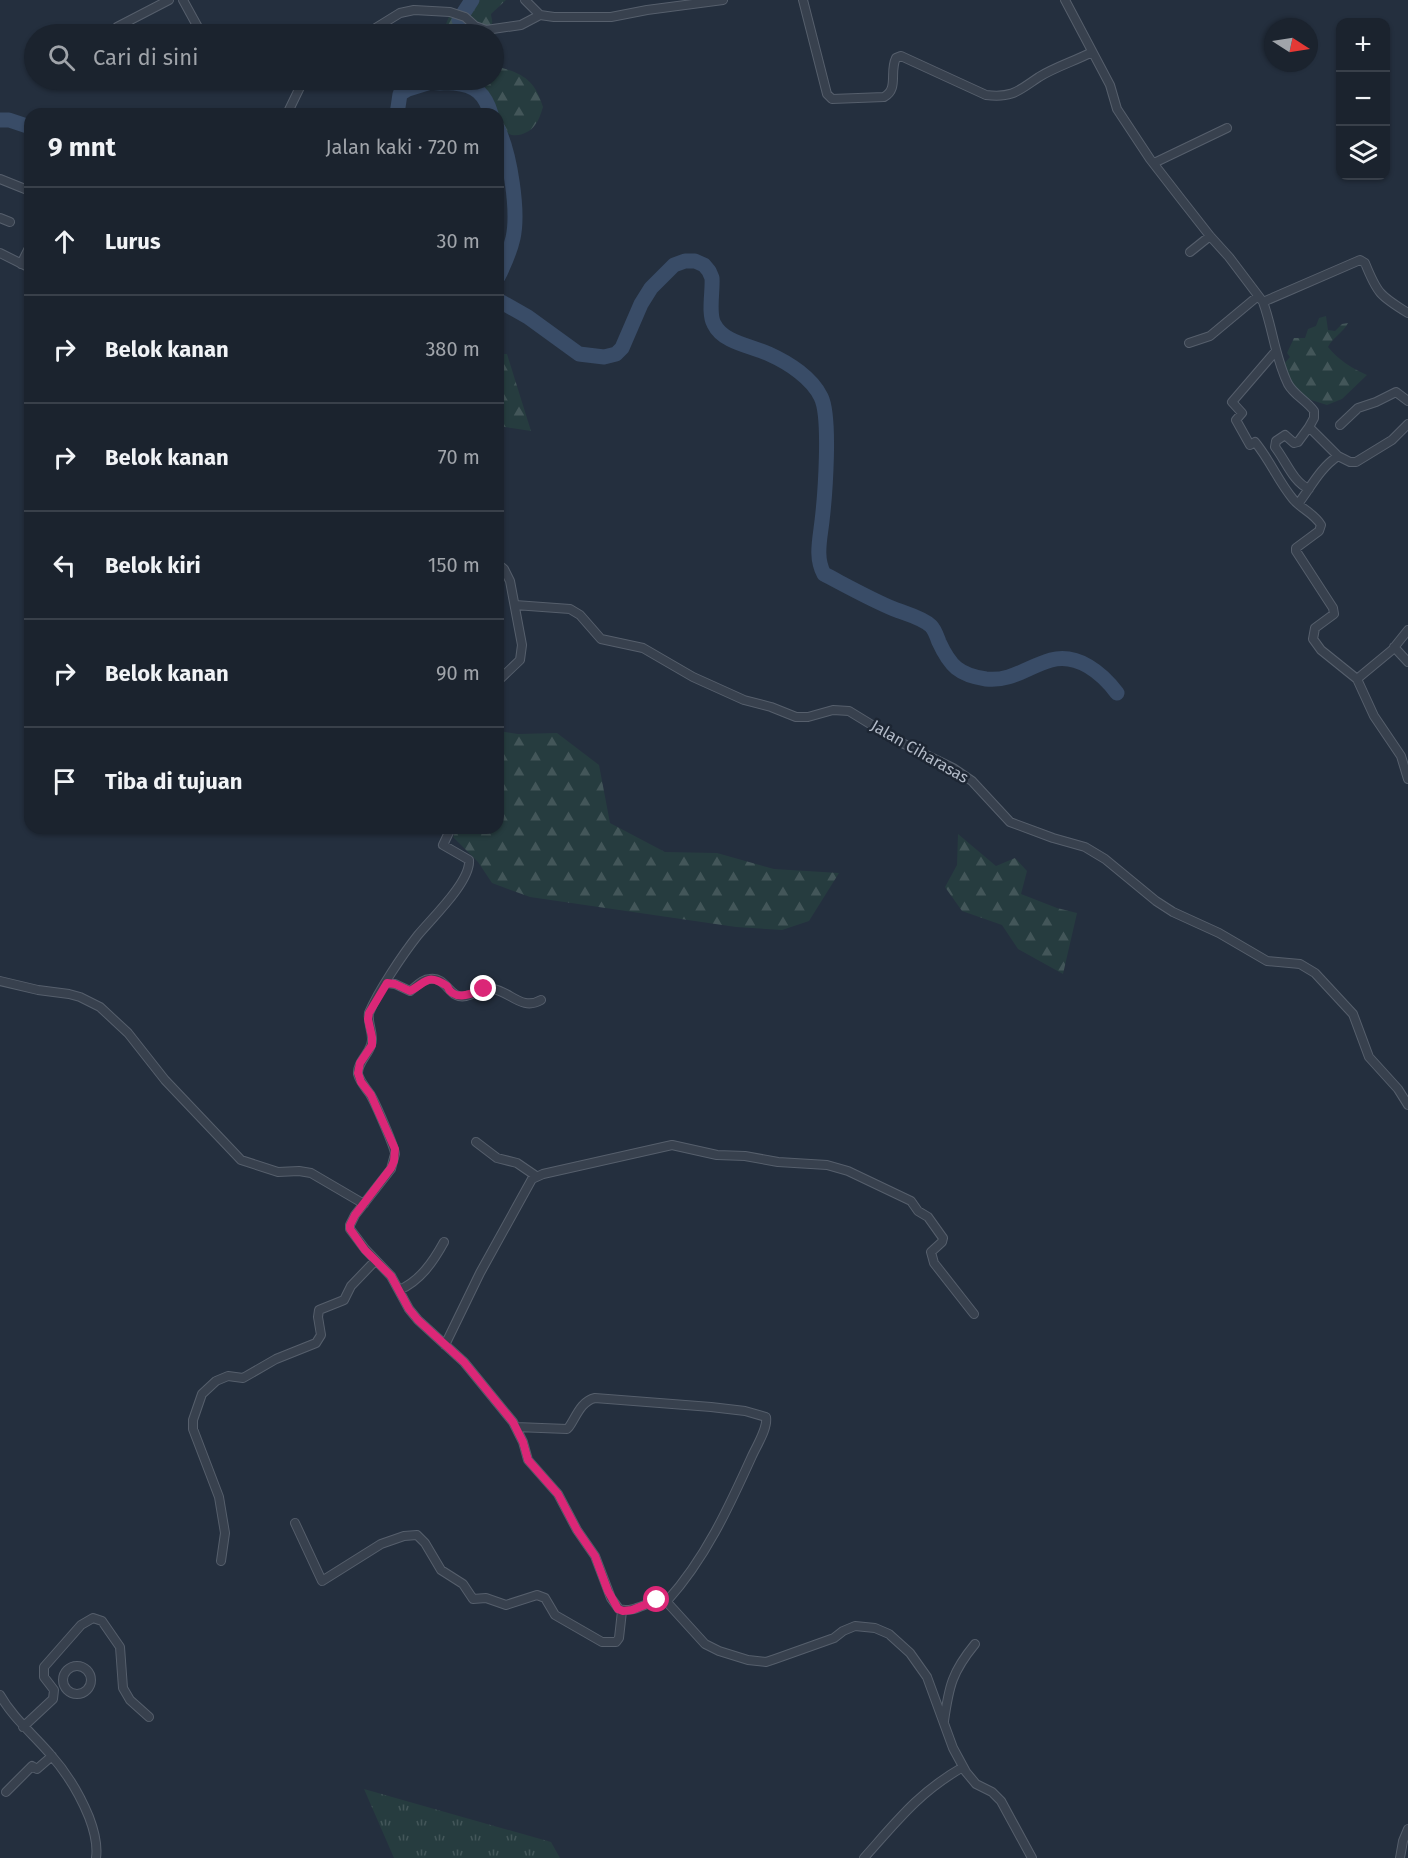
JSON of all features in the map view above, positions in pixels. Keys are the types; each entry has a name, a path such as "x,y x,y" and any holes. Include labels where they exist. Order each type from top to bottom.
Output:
{"street":[{"path":"123,24 170,0"},
{"path":"183,0 196,24"},
{"path":"525,0 540,15 554,17 611,17 723,0"},
{"path":"803,0 828,94 832,99 884,97 893,86 893,64 896,58 901,56 986,95 1000,96 1013,94 1040,77 1092,52"},
{"path":"1065,0 1110,85 1117,109 1154,163 1260,299 1271,323 1275,352 1292,390 1314,411 1314,418 1297,442 1284,435 1274,445 1297,481 1309,489"},
{"path":"381,24 400,12 423,9 450,12 464,17 473,24"},
{"path":"504,28 521,26 540,15"},
{"path":"290,108 299,90"},
{"path":"1154,163 1227,128"},
{"path":"0,179 24,189"},
{"path":"0,218 10,222"},
{"path":"1190,252 1210,236"},
{"path":"0,253 24,265"},
{"path":"21,264 24,258"},
{"path":"1189,343 1210,336 1260,299 1360,260 1365,263 1379,293 1408,313"},
{"path":"1275,352 1232,402 1242,413 1236,420 1250,445 1255,442 1298,504 1311,513 1321,525 1319,531 1299,545 1296,551 1333,608 1334,614 1315,628 1313,639 1321,650 1357,679 1374,716 1401,756 1408,779"},
{"path":"1340,425 1358,408 1396,392 1408,400"},
{"path":"1309,427 1338,456 1350,462 1356,462 1392,440 1408,424"},
{"path":"1298,504 1322,469 1338,456"},
{"path":"504,571 507,574 515,604 522,650 520,660 504,675"},
{"name":"Jalan Ciharasas","path":"515,604 570,609 580,615 601,639 644,648 693,677 744,700 796,717 808,717 833,710 849,711 906,746 952,768 972,781 1010,822 1085,847 1105,859 1155,901 1219,933 1267,961 1299,964 1316,973 1353,1014 1369,1057 1392,1082 1408,1105"},
{"path":"1357,679 1394,647 1408,630"},
{"path":"1394,647 1408,662"},
{"path":"448,834 443,845 469,860 468,869 446,904 419,934 369,1013 372,1045 360,1063 358,1073 361,1082 371,1095 395,1149 395,1154 391,1168 352,1220 350,1229 391,1276 409,1309 418,1320 464,1362 516,1426 528,1460 558,1494 577,1530 595,1556 614,1603 622,1611"},
{"path":"387,983 410,991 431,978 445,984 457,996 491,988 526,1004 535,1004 541,1000"},
{"path":"0,981 38,990 80,996 100,1006 128,1033 165,1080 241,1160 278,1172 310,1173 364,1204"},
{"path":"476,1142 497,1158 517,1162 536,1176"},
{"path":"445,1345 528,1184 536,1176 672,1145 717,1155 827,1165 848,1171 910,1201 918,1211 928,1217 943,1238 942,1242 931,1252 934,1263 974,1314"},
{"path":"399,1290 409,1286 424,1271 444,1242"},
{"path":"221,1561 225,1533 219,1497 193,1429 193,1420 202,1394 224,1377 243,1378 276,1359 316,1343 321,1335 319,1310 344,1300 351,1286 375,1260"},
{"path":"516,1426 567,1429 583,1405 589,1399 594,1398 711,1407 745,1411 766,1417 756,1447 717,1531 681,1585 667,1601"},
{"path":"295,1523 322,1581 381,1544 417,1534 441,1570 463,1584 473,1599 486,1598 506,1605 533,1595 542,1597 549,1602 555,1615 602,1642 612,1643 619,1638 622,1611"},
{"path":"622,1611 632,1610 657,1600 667,1601 705,1644 748,1660 766,1662 826,1641 855,1626 882,1631 910,1653 923,1670 953,1748 963,1767 976,1784 992,1792 1001,1801 1032,1858"},
{"path":"54,1694 52,1686 43,1674 44,1667 81,1625 96,1618 104,1624 120,1647 123,1688 130,1700 149,1717"},
{"path":"944,1724 952,1678 962,1660 975,1644"},
{"path":"23,1727 50,1703 54,1694 64,1687"},
{"path":"0,1695 23,1727 52,1756 81,1799 96,1840 96,1858"},
{"path":"6,1792 32,1766 37,1768 52,1756"},
{"path":"864,1858 915,1801 942,1779 963,1767"},
{"path":"1401,1858 1402,1841 1408,1829"}],"green space":[{"path":"475,0 506,0 491,14 492,24 446,24 450,14 459,22 476,7"},
{"path":"504,69 519,74 531,83 540,97 543,107 539,119 524,134 510,134 504,130 504,108 494,108 485,90 504,90"},
{"path":"1326,316 1328,330 1335,331 1342,324 1348,323 1328,347 1336,356 1367,375 1342,399 1327,405 1311,400 1292,388 1282,366 1290,357 1287,353 1294,338 1305,338 1308,329 1316,326 1319,318"},
{"path":"504,354 507,354 531,431 504,427"},
{"path":"504,732 518,734 557,733 599,765 610,823 665,852 717,853 774,869 839,873 809,921 782,930 736,927 530,897 492,883 478,862 453,837 454,834 504,834"},
{"path":"958,834 996,866 1015,858 1027,871 1021,894 1077,913 1063,974 1018,949 1002,925 962,911 945,887 957,865"},
{"path":"364,1789 551,1842 560,1858 394,1858"}],"waterway":[{"path":"459,20 472,0"},
{"path":"398,108 400,94 406,90"},
{"path":"476,90 489,108"},
{"path":"0,120 9,120 24,125"},
{"path":"504,146 510,167 515,213 512,243 504,264"},
{"path":"504,303 528,317 579,354 604,357 616,354 622,348 641,304 651,288 674,265 685,261 695,261 704,265 712,278 711,314 718,330 731,340 769,354 792,367 806,377 821,397 827,438 825,494 819,548 821,568 824,574 876,601 927,623 934,629 943,650 956,668 969,675 986,679 1004,678 1051,660 1071,659 1097,672 1117,693"}],"route":[{"path":"484,989 469,995 457,996 447,986 431,978 410,991 387,983 371,1007 368,1019 372,1045 360,1063 358,1073 361,1082 371,1095 395,1149 395,1154 391,1168 355,1215 350,1229 365,1250 391,1276 409,1309 418,1320 464,1362 513,1422 523,1442 528,1460 558,1494 577,1530 595,1556 608,1591 618,1609 632,1610 657,1600"}]}
